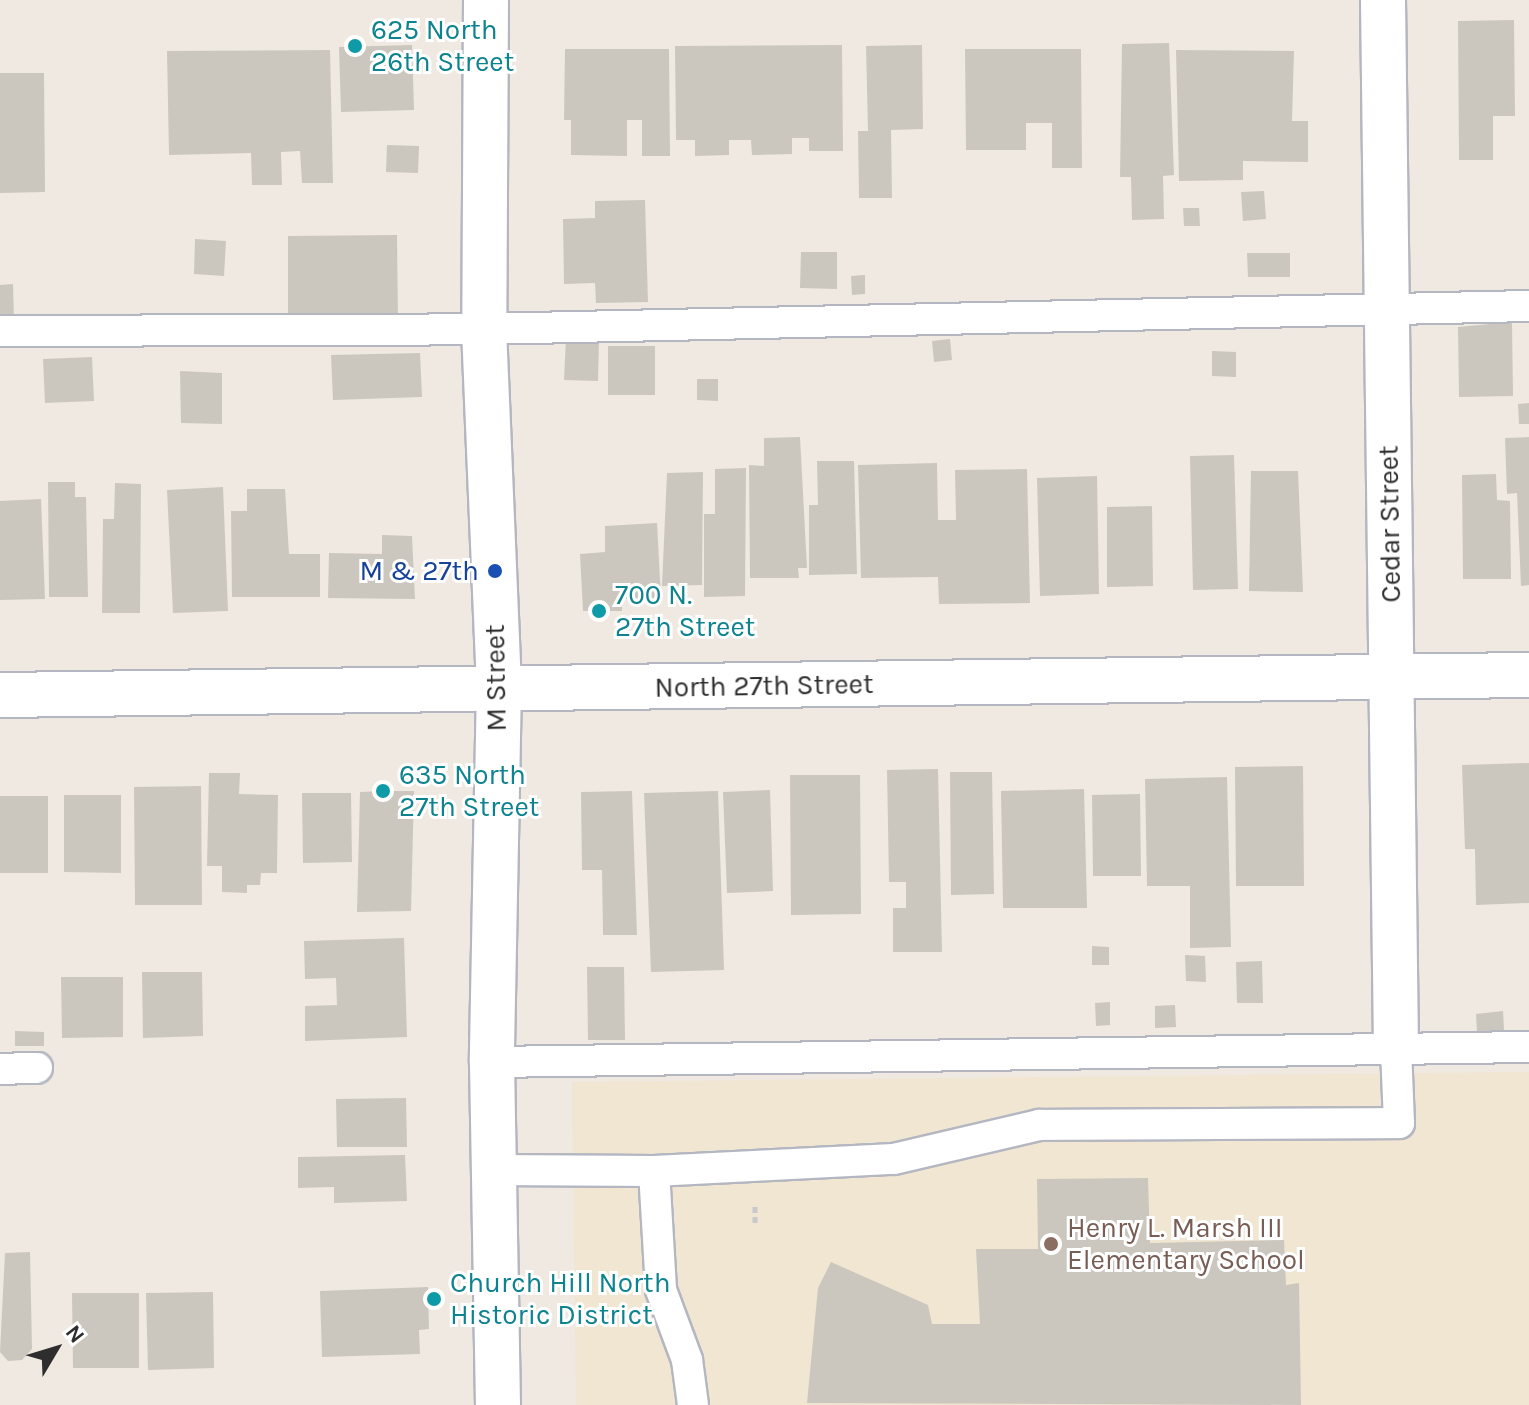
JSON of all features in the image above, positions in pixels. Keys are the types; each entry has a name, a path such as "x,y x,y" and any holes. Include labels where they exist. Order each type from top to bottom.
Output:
{"street":[{"name":"M Street","path":"486,0 484,329 499,685 492,1062 498,1405"},
{"name":"Cedar Street","path":"1383,0 1396,1048"},
{"name":"North 27th Street","path":"0,695 499,685 1529,675"}],"lane":[{"path":"0,331 484,329 1529,306"},
{"path":"492,1062 1529,1047"},
{"path":"495,1170 654,1171 894,1159 1039,1125 1399,1123 1396,1048"},
{"path":"0,1069 37,1068"},
{"path":"654,1171 661,1290 687,1360 693,1405"}],"shaded area":[{"name":"Henry L. Marsh III Elementary School","path":"1529,1072 1529,1405 576,1405 572,1082"}],"building":[{"path":"1514,20 1515,116 1493,116 1493,160 1459,160 1458,21"},
{"path":"1169,43 1174,175 1163,176 1164,219 1132,220 1131,177 1120,177 1122,44"},
{"path":"412,45 414,110 341,112 339,47"},
{"path":"842,45 843,151 809,151 809,138 792,138 792,154 752,155 751,140 729,140 729,155 695,156 695,140 676,140 675,46"},
{"path":"922,45 923,129 891,130 892,198 859,198 858,131 868,131 866,46"},
{"path":"565,49 669,49 670,156 642,156 642,120 627,120 627,156 571,155 571,120 564,120"},
{"path":"965,49 1081,49 1082,168 1052,168 1052,123 1026,123 1026,150 966,150"},
{"path":"330,50 333,183 302,183 300,151 281,152 282,185 252,185 251,153 169,155 167,51"},
{"path":"1176,50 1294,51 1292,121 1308,121 1308,162 1243,161 1243,180 1179,181"},
{"path":"0,73 44,73 45,192 0,193"},
{"path":"387,145 419,146 418,173 386,172"},
{"path":"1264,191 1266,219 1243,221 1241,192"},
{"path":"645,200 648,302 596,303 595,283 564,284 563,219 595,218 595,201"},
{"path":"1183,208 1199,208 1200,226 1184,226"},
{"path":"397,235 398,321 288,323 288,236"},
{"path":"195,239 226,241 224,276 194,274"},
{"path":"801,252 837,252 837,289 800,288"},
{"path":"1247,253 1290,253 1290,277 1248,277"},
{"path":"865,275 865,294 852,295 851,276"},
{"path":"13,284 14,322 0,323 0,285"},
{"path":"1512,322 1513,396 1459,397 1458,327"},
{"path":"566,338 599,339 598,381 564,380"},
{"path":"950,339 952,360 934,362 932,341"},
{"path":"608,346 655,346 655,395 608,395"},
{"path":"1212,351 1236,352 1236,377 1212,376"},
{"path":"420,353 422,397 333,400 331,355"},
{"path":"92,357 94,401 45,403 43,359"},
{"path":"180,371 222,373 222,424 181,423"},
{"path":"697,379 718,379 718,401 697,400"},
{"path":"1529,403 1529,424 1519,424 1518,404"},
{"path":"800,437 807,568 798,568 799,578 750,578 749,465 764,466 764,438"},
{"path":"1529,437 1529,585 1521,586 1517,493 1507,494 1505,438"},
{"path":"1234,455 1238,589 1193,590 1190,456"},
{"path":"817,461 854,461 857,574 809,575 809,505 818,505"},
{"path":"937,463 938,520 956,520 955,470 1027,469 1030,603 939,604 938,577 861,578 858,465"},
{"path":"746,468 745,596 704,597 704,514 715,514 715,469"},
{"path":"1251,471 1298,471 1303,592 1249,591"},
{"path":"703,472 702,585 662,586 667,473"},
{"path":"1496,474 1497,500 1510,501 1511,579 1463,579 1462,475"},
{"path":"1097,476 1099,594 1040,596 1037,478"},
{"path":"48,482 75,482 75,497 86,497 88,597 49,597"},
{"path":"115,483 141,484 140,613 102,613 103,519 114,519"},
{"path":"223,487 228,611 173,613 167,490"},
{"path":"247,489 285,489 289,554 320,554 320,597 232,597 231,511 247,511"},
{"path":"41,499 45,599 0,600 0,501"},
{"path":"1152,506 1153,586 1107,587 1107,507"},
{"path":"657,523 661,598 622,599 622,611 583,611 580,554 605,552 605,526"},
{"path":"382,535 412,536 415,599 328,598 329,553 382,554"},
{"path":"1529,763 1529,903 1476,905 1475,849 1465,849 1462,765"},
{"path":"1303,766 1304,886 1236,886 1235,767"},
{"path":"938,769 942,952 893,952 893,908 906,908 906,882 889,882 887,770"},
{"path":"950,772 992,772 994,894 951,895"},
{"path":"209,773 240,773 239,794 278,795 277,873 261,873 260,885 247,885 247,893 222,892 222,866 207,866"},
{"path":"790,775 860,775 861,914 791,915"},
{"path":"1227,777 1231,947 1190,948 1190,886 1147,886 1145,779"},
{"path":"201,786 202,905 135,905 134,787"},
{"path":"1084,789 1087,908 1003,908 1001,791"},
{"path":"770,790 773,891 727,893 723,792"},
{"path":"414,791 411,911 357,912 360,792"},
{"path":"632,791 637,935 603,935 602,870 582,870 581,792"},
{"path":"718,791 724,970 651,972 644,793"},
{"path":"302,793 351,793 352,862 303,863"},
{"path":"1140,794 1141,876 1093,876 1092,795"},
{"path":"64,795 121,795 121,873 64,872"},
{"path":"0,796 48,796 48,873 0,873"},
{"path":"404,938 407,1037 305,1041 305,1006 337,1005 336,978 305,979 304,941"},
{"path":"1092,946 1109,947 1109,965 1092,965"},
{"path":"1185,955 1205,956 1206,982 1186,981"},
{"path":"1262,961 1263,1003 1237,1003 1236,962"},
{"path":"587,967 624,967 625,1040 588,1040"},
{"path":"142,972 202,972 203,1036 143,1038"},
{"path":"61,977 123,977 123,1037 62,1038"},
{"path":"1110,1002 1110,1025 1096,1026 1095,1003"},
{"path":"1175,1005 1176,1027 1155,1028 1155,1006"},
{"path":"1503,1011 1504,1030 1477,1032 1476,1014"},
{"path":"15,1031 44,1032 44,1046 15,1046"},
{"path":"406,1098 407,1147 337,1147 336,1099"},
{"path":"405,1155 407,1201 334,1203 334,1187 298,1188 298,1157"},
{"name":"Henry L. Marsh III Elementary School","path":"1148,1178 1150,1243 1284,1240 1286,1285 1299,1283 1301,1405 807,1403 818,1288 831,1262 928,1305 932,1324 980,1324 976,1249 1038,1249 1037,1179"},
{"path":"30,1252 32,1349 22,1360 8,1361 0,1352 5,1253"},
{"path":"428,1287 429,1329 419,1330 420,1354 322,1357 320,1291"},
{"path":"213,1292 214,1368 148,1370 146,1293"},
{"path":"72,1293 139,1293 139,1368 73,1368"}],"place":[{"name":"625 North 26th Street","path":"355,46"},
{"name":"M & 27th","path":"495,571"},
{"name":"700 N. 27th Street","path":"599,611"},
{"name":"635 North 27th Street","path":"383,791"},
{"name":"Henry L. Marsh III Elementary School","path":"1051,1244"},
{"name":"Church Hill North Historic District","path":"434,1299"}]}
